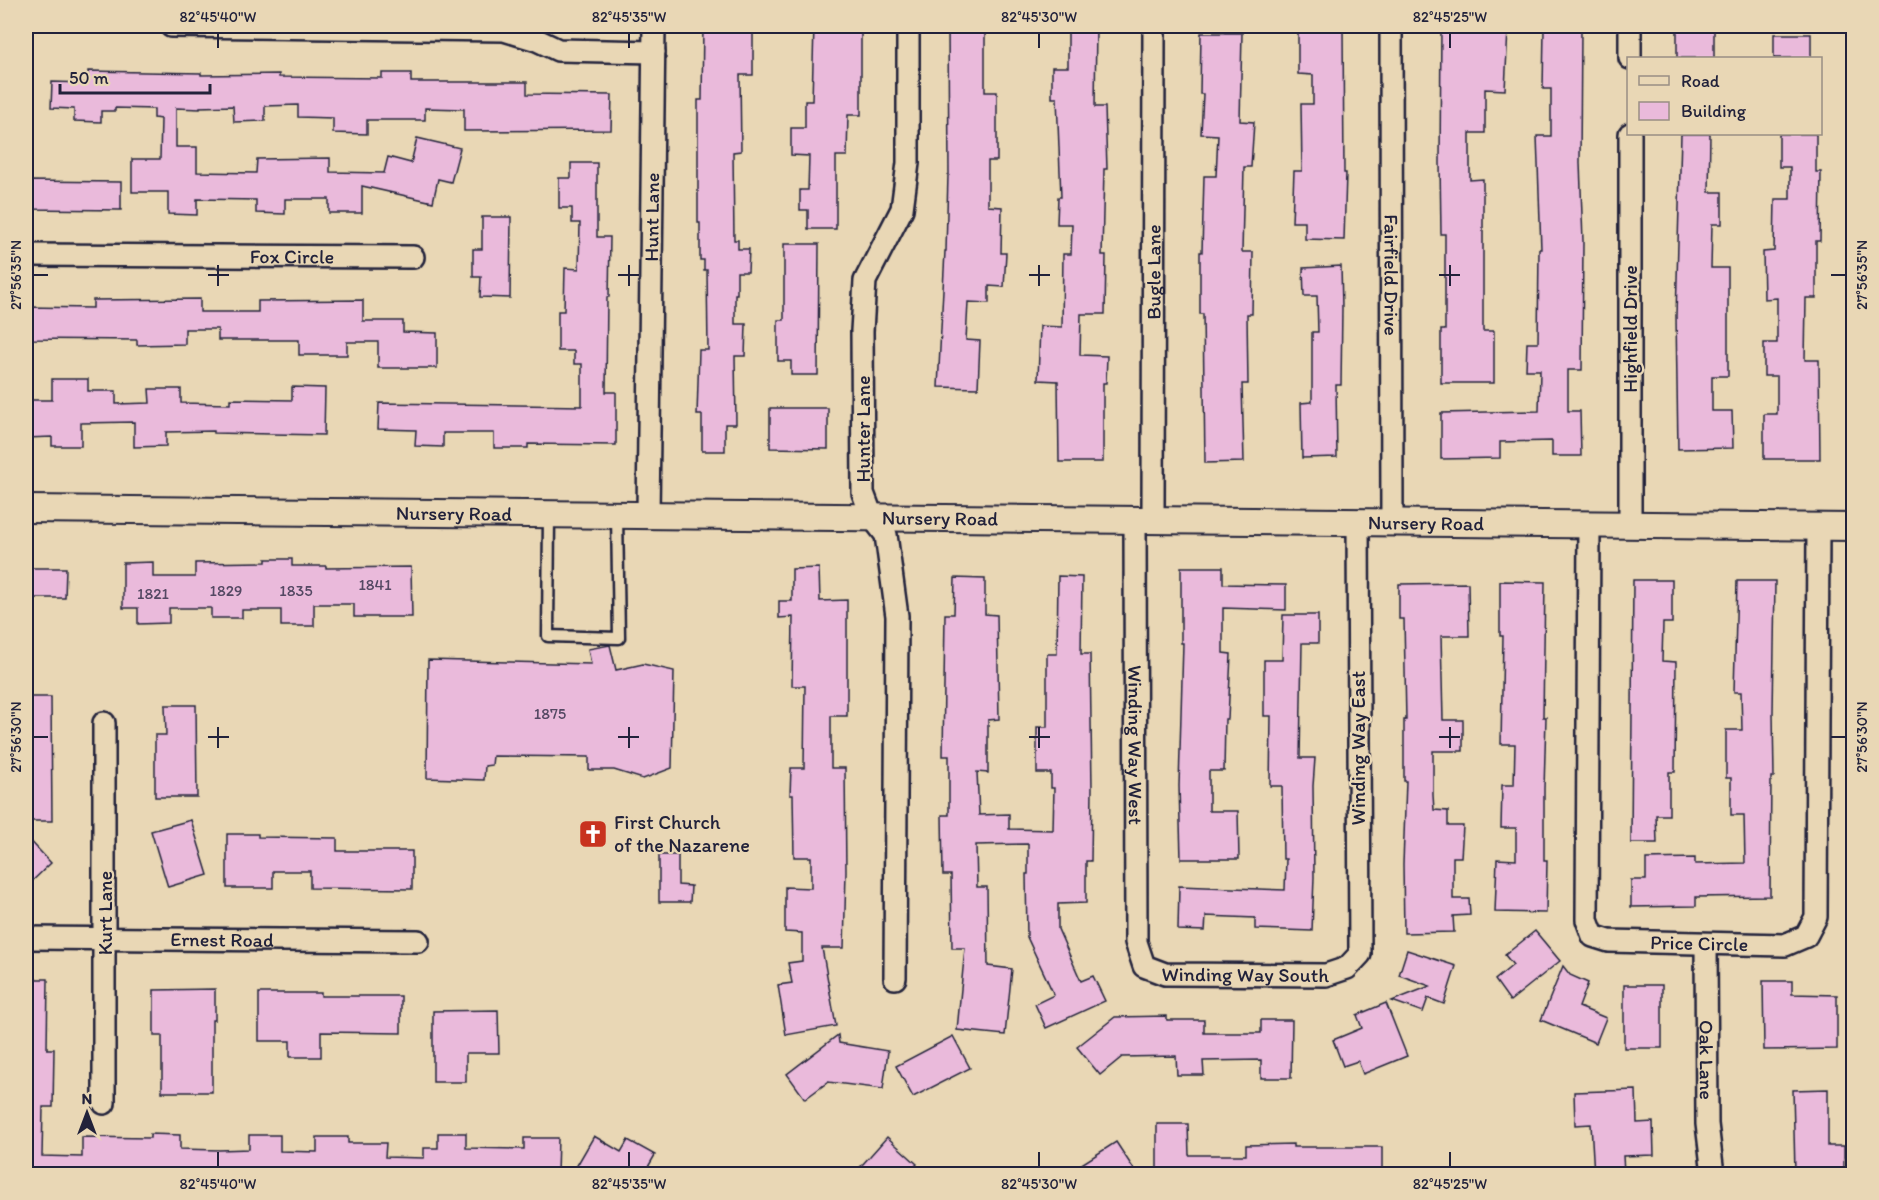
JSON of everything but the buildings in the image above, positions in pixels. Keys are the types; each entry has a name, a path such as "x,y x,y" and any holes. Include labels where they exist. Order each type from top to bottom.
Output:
{"street":[{"path":"171,26 504,30 537,40 558,50 654,52"},
{"name":"Hunt Lane","path":"648,515 654,26"},
{"name":"Hunter Lane","path":"895,978 897,616 886,535 872,517 863,492 862,331 866,281 902,209 908,163 908,26"},
{"name":"Bugle Lane","path":"1144,521 1154,26"},
{"name":"Fairfield Drive","path":"1391,26 1392,523"},
{"path":"1630,26 1630,57"},
{"name":"Highfield Drive","path":"1630,135 1630,524"},
{"name":"Fox Circle","path":"26,255 413,256"},
{"name":"Nursery Road","path":"26,509 1854,527"},
{"name":"Winding Way West","path":"1144,521 1136,942 1144,966"},
{"name":"Winding Way East","path":"1347,968 1360,954 1358,522"},
{"name":"Price Circle","path":"1589,524 1587,920 1593,936 1609,941 1785,945 1806,936 1816,917 1818,526"},
{"name":"Kurt Lane","path":"104,723 104,1103"},
{"name":"Ernest Road","path":"26,938 418,941"},
{"name":"Oak Lane","path":"1706,944 1707,1124 1713,1174"},
{"name":"Winding Way South","path":"1144,966 1165,974 1326,975 1347,968"}],"lane":[{"path":"549,514 548,636 619,638 617,515"}],"place":[{"name":"First Church of the Nazarene","path":"593,834"}]}
